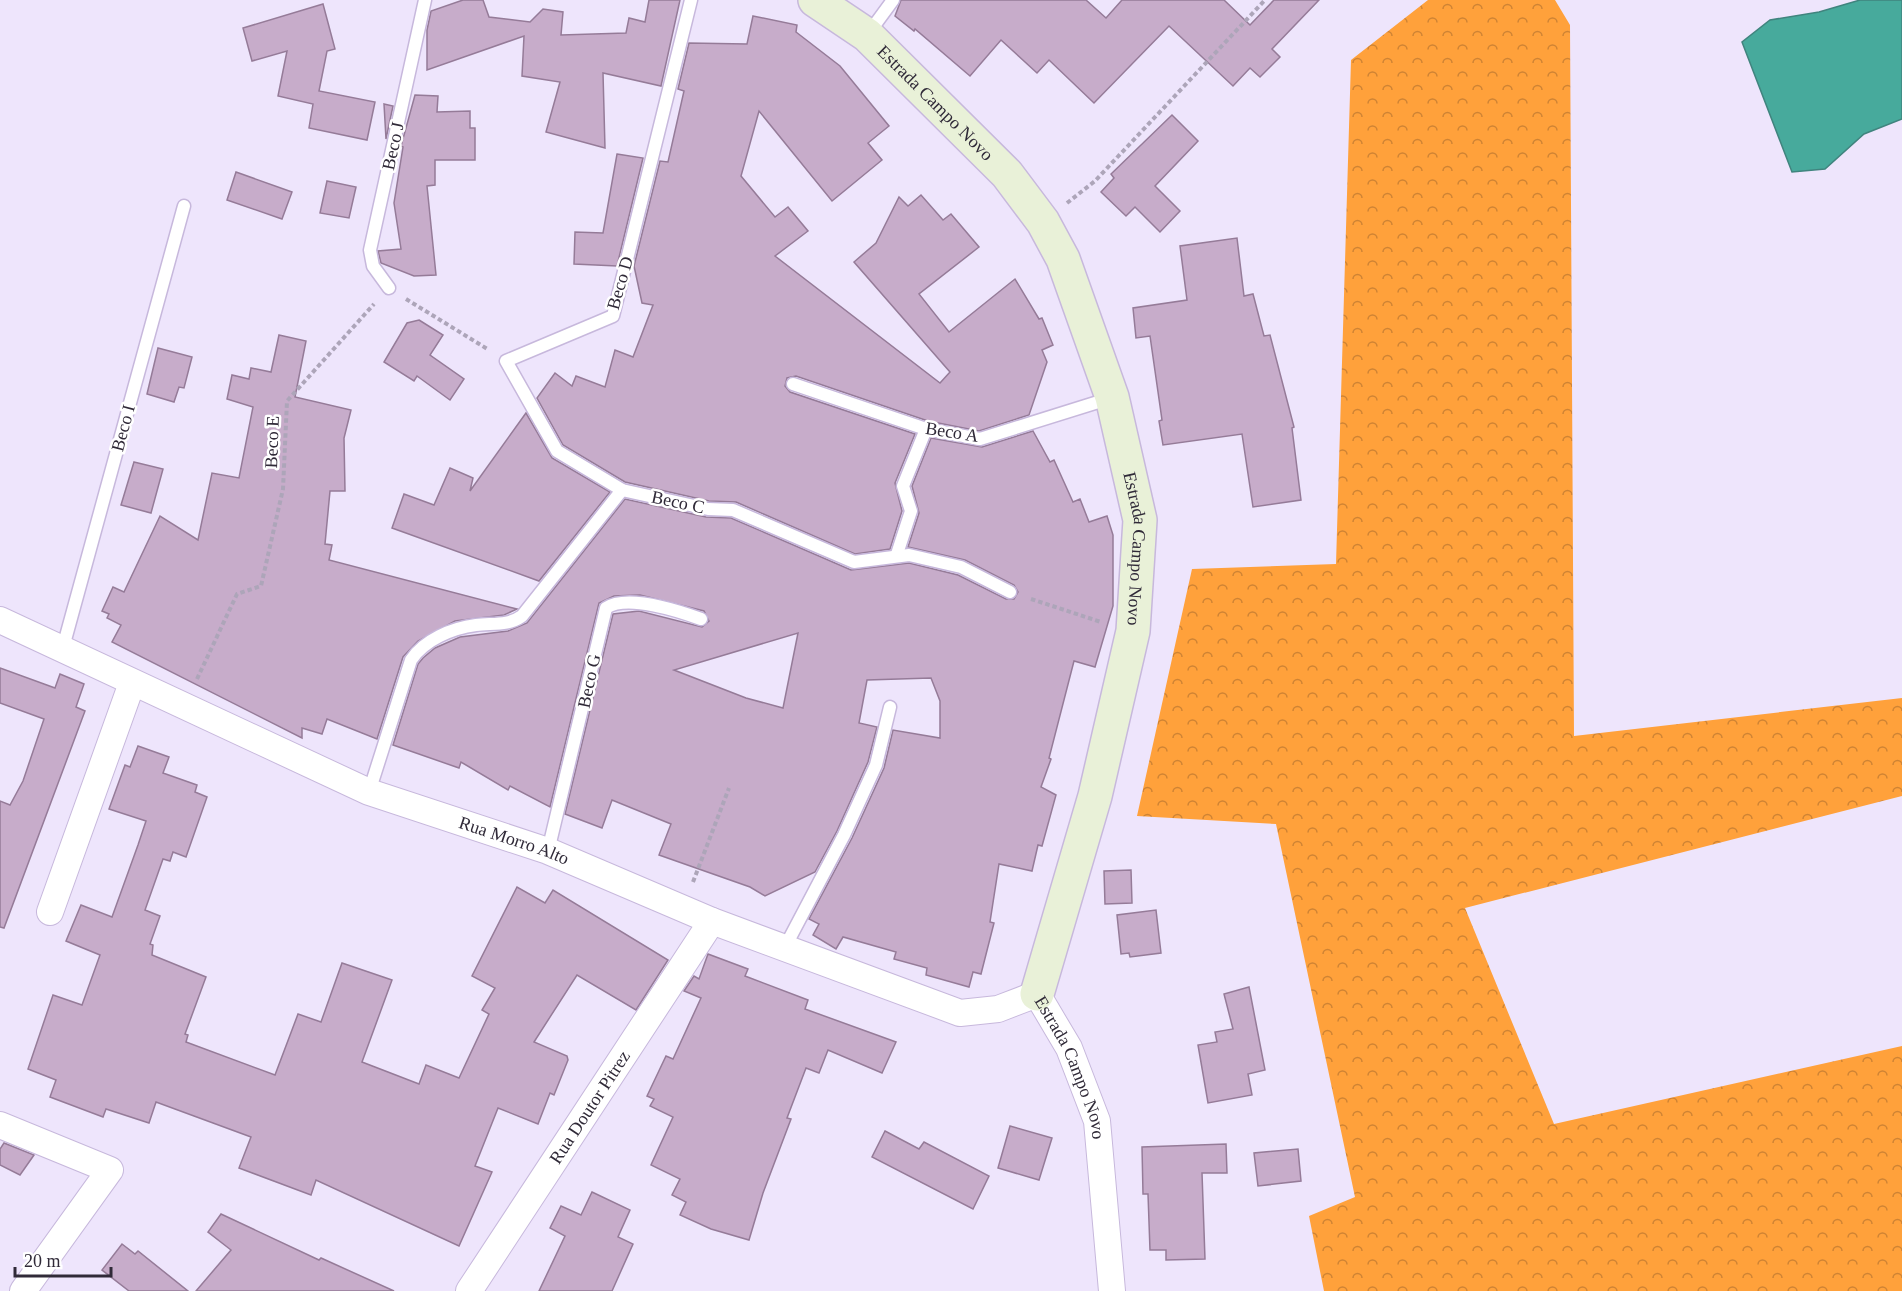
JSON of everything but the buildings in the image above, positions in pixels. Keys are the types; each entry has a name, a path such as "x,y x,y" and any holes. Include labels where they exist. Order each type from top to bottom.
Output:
{"street":[{"name":"Estrada Campo Novo","path":"822,1 867,35 1007,174 1043,222 1063,259 1112,397 1140,520 1133,631 1095,796 1037,994 1069,1048 1097,1121 1112,1291"},
{"name":"Rua Morro Alto","path":"0,620 62,651 369,792 548,850 712,921 960,1013 998,1009 1037,994"},
{"path":"50,912 132,683"},
{"name":"Rua Doutor Pitrez","path":"469,1291 712,921"},
{"path":"0,1125 110,1170 22,1291"}],"lane":[{"name":"Beco J","path":"389,288 373,266 370,250 425,0"},
{"name":"Beco D","path":"506,361 613,316 691,0"},
{"path":"867,35 893,0"},
{"name":"Beco I","path":"62,651 184,206"},
{"path":"369,792 411,660 420,646 473,625 514,622 522,616 622,490 557,450 506,361"},
{"name":"Beco A","path":"793,384 926,429 980,439 1112,397"},
{"path":"897,554 911,511 903,486 926,429"},
{"name":"Beco C","path":"622,490 708,508 733,510 854,562 897,554 961,567 1010,592"},
{"name":"Beco G","path":"548,850 606,608 615,602 624,602 681,611 701,619"},
{"path":"784,949 844,835 876,765 890,707"}],"path":[{"path":"1043,222 1095,181 1266,0"},
{"path":"389,288 506,361"},
{"name":"Beco E","path":"183,707 237,594 261,586 283,489 287,400 389,288"},
{"path":"1010,592 1133,631"},
{"path":"693,884 729,788"}],"green space":[{"path":"1428,0 1555,0 1570,25 1574,736 1902,698 1902,796 1465,908 1554,1124 1902,1046 1902,1291 1324,1291 1309,1216 1355,1197 1276,824 1137,816 1192,569 1336,564 1351,60"}],"shaded area":[{"path":"1860,0 1902,0 1902,119 1864,134 1825,169 1792,172 1742,42 1770,20 1819,12"}]}
